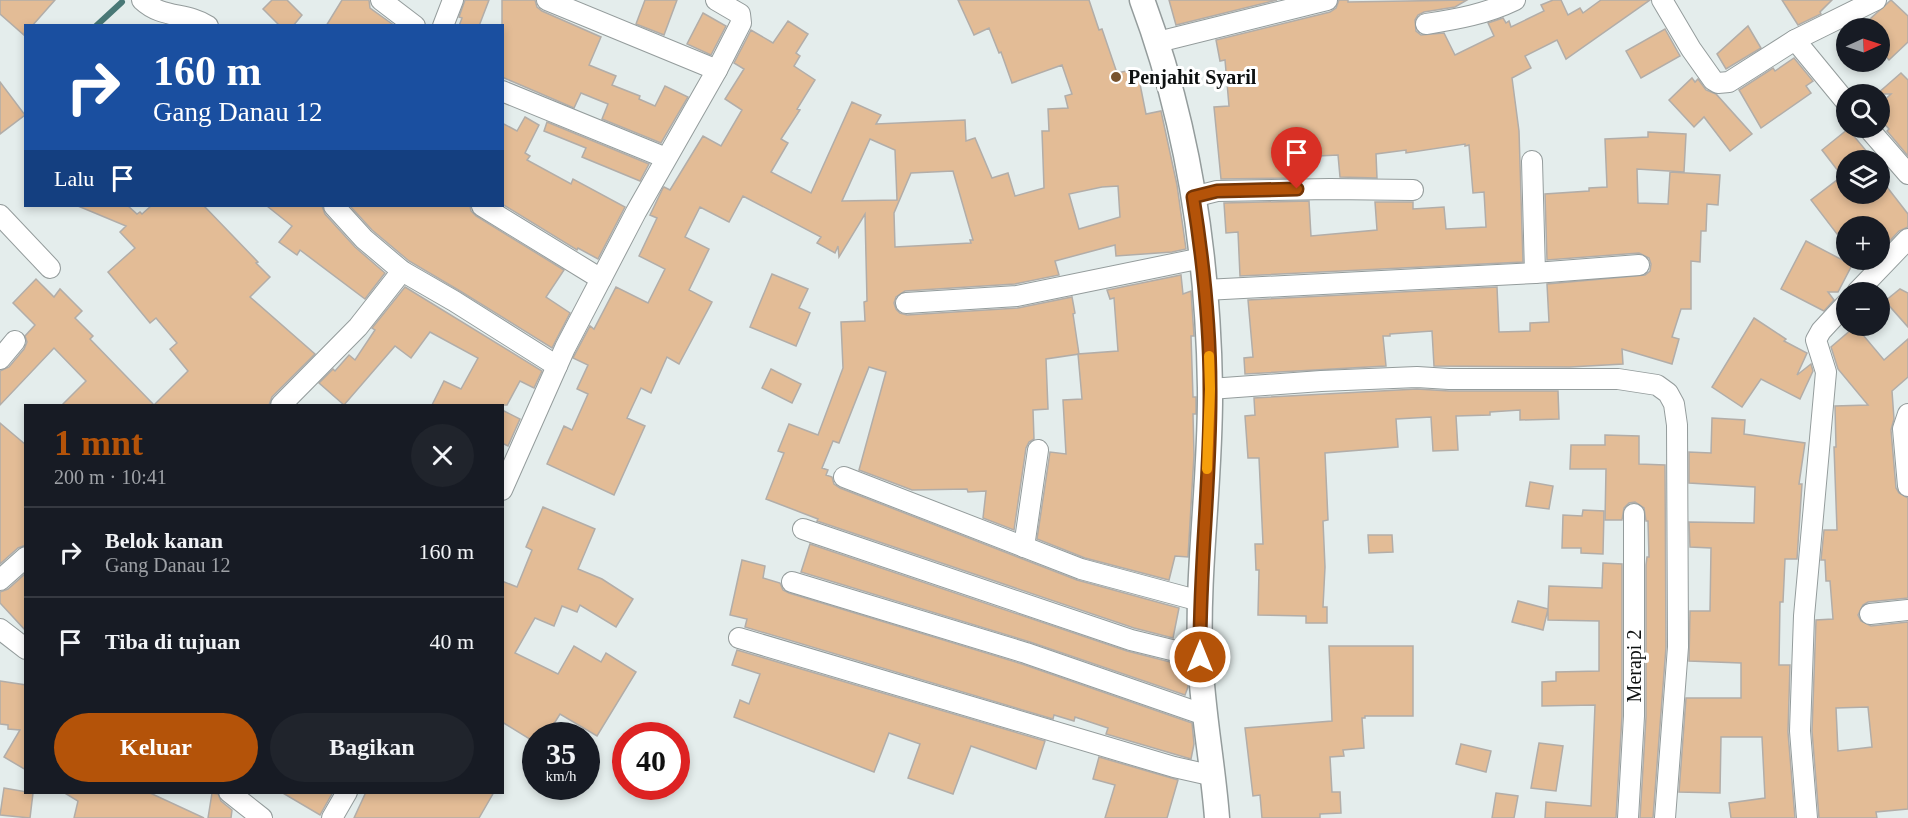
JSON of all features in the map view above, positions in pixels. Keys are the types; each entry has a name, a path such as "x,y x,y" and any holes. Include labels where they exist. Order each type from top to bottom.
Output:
{"street":[{"path":"142,0 152,9 205,24"},
{"path":"381,0 410,24"},
{"path":"444,24 453,0"},
{"path":"547,0 717,70"},
{"path":"504,485 557,366 601,279 666,158 717,70 742,20 740,14 716,0"},
{"path":"1142,0 1158,42 1186,155 1206,290 1210,389 1200,601 1200,657 1217,818"},
{"path":"1158,42 1327,0"},
{"path":"1426,24 1473,17 1515,0"},
{"path":"1662,0 1709,76 1718,82 1729,82 1795,40 1876,0"},
{"path":"1795,40 1836,90"},
{"path":"504,92 666,158"},
{"path":"1877,138 1908,174"},
{"path":"1532,161 1535,273"},
{"path":"1193,197 1217,191 1413,190"},
{"path":"335,207 364,239 402,271 557,366"},
{"path":"484,207 601,279"},
{"path":"0,215 51,268"},
{"path":"1867,282 1908,239"},
{"path":"906,303 1017,296 1202,258"},
{"path":"1206,290 1535,273 1639,265"},
{"path":"282,404 357,327 402,271"},
{"path":"1808,818 1800,731 1804,616 1816,459 1826,381 1825,365 1816,340 1836,315"},
{"path":"0,359 15,341"},
{"path":"1210,389 1417,376 1449,379 1617,379 1657,385 1668,393 1674,404 1677,425 1678,647 1665,818"},
{"path":"1908,414 1904,437 1908,486"},
{"path":"1024,547 1038,450"},
{"path":"844,477 1081,569 1200,601"},
{"name":"Merapi 2","path":"1628,818 1634,716 1634,514"},
{"path":"803,529 1131,640 1200,657"},
{"path":"0,580 24,559"},
{"path":"792,582 1026,653 1205,715"},
{"path":"1870,614 1908,610"},
{"path":"0,628 24,648"},
{"path":"739,638 1163,764 1214,776"},
{"path":"232,794 262,818"},
{"path":"333,818 346,794"}],"building":[{"path":"0,0 55,0 34,24 24,24 24,35 0,14"},
{"path":"272,0 287,0 302,15 295,24 278,24 263,9"},
{"path":"342,0 369,0 370,8 392,24 327,24"},
{"path":"465,0 489,0 480,24 460,24 462,18 459,17"},
{"path":"502,0 535,0 537,7 542,11 601,37 589,65 616,76 612,85 640,96 639,99 655,106 665,86 688,97 661,143 602,119 608,104 581,93 574,108 504,78 504,24 502,24"},
{"path":"645,0 677,0 664,35 636,24"},
{"path":"958,0 1089,0 1117,73 1137,69 1146,114 1161,111 1177,185 1186,249 1116,256 1115,245 1055,261 1059,275 1015,284 905,291 896,297 894,303 896,309 907,315 1018,308 1072,297 1079,354 1046,359 1048,409 1033,410 1034,439 1026,448 1014,530 983,518 986,491 912,490 859,470 886,372 869,367 839,443 833,441 822,468 828,470 826,475 832,477 834,484 840,488 1077,580 1179,608 1173,638 1134,628 817,521 818,519 766,499 784,453 778,451 789,424 818,435 843,368 841,322 865,321 864,302 867,301 865,214 839,257 838,246 835,253 817,243 821,237 743,196 729,222 700,207 685,237 709,249 689,290 712,302 679,364 667,357 651,393 641,388 627,418 645,426 614,495 547,464 564,426 572,430 588,394 577,389 588,365 573,358 590,326 594,329 616,287 648,303 665,269 639,256 657,218 650,215 663,188 670,190 703,136 721,146 742,110 725,99 744,69 734,63 751,30 773,43 788,21 808,34 796,53 800,56 794,66 815,80 797,109 800,110 781,139 788,143 771,172 811,193 852,102 881,115 876,124 965,120 966,141 975,138 992,178 1008,173 1015,196 1044,188 1042,131 1049,131 1048,109 1068,108 1065,96 1072,94 1062,65 1012,83 1001,52 999,53 989,28 974,35","holes":["870,139 895,150 897,200 842,201","953,171 973,240 970,240 971,243 895,247 894,213 911,173","1118,186 1120,217 1079,229 1069,194"]},
{"path":"1169,0 1277,0 1176,25"},
{"path":"1339,0 1348,0 1348,2 1467,0 1455,7 1424,12 1415,20 1416,31 1421,35 1444,33 1455,55 1494,36 1488,23 1503,18 1506,23 1509,21 1511,27 1544,11 1541,5 1553,0 1561,0 1568,15 1580,8 1583,13 1601,0 1650,0 1566,59 1557,40 1525,56 1531,68 1512,78 1519,131 1523,262 1240,276 1238,232 1226,233 1224,203 1309,201 1311,236 1377,230 1375,202 1413,202 1413,209 1444,207 1446,229 1486,227 1484,192 1473,193 1469,145 1465,146 1465,144 1406,153 1406,150 1376,154 1377,178 1340,177 1338,155 1298,157 1299,178 1221,179 1214,107 1229,106 1225,60 1220,61 1216,40 1330,12 1336,8"},
{"path":"1782,0 1832,0 1820,12 1821,14 1798,25"},
{"path":"1891,0 1908,16 1908,42 1890,59 1890,18 1871,18"},
{"path":"703,13 726,26 711,55 687,44"},
{"path":"1748,26 1761,48 1726,69 1717,54"},
{"path":"1665,29 1680,56 1641,78 1626,51"},
{"path":"1794,58 1813,81 1806,86 1811,93 1761,128 1739,90 1773,68 1775,71"},
{"path":"1901,73 1908,80 1908,156 1890,135 1891,94 1888,84"},
{"path":"1692,78 1695,82 1698,79 1706,90 1716,94 1752,134 1730,151 1704,117 1694,127 1669,100"},
{"path":"0,82 24,116 0,134"},
{"path":"525,117 539,125 525,153 530,156 527,160 571,184 573,179 625,207 598,259 578,248 577,250 504,205 504,124 517,131"},
{"path":"547,122 649,164 640,181 582,157 586,148 544,131"},
{"path":"1648,132 1686,134 1684,172 1637,169 1638,203 1668,204 1670,172 1720,175 1718,205 1707,204 1706,231 1701,231 1700,262 1691,261 1691,309 1681,309 1672,337 1679,339 1672,364 1622,349 1623,364 1570,367 1434,366 1432,331 1383,336 1386,366 1245,374 1244,358 1253,357 1248,300 1497,287 1499,332 1530,331 1530,323 1549,322 1547,284 1645,275 1650,271 1651,264 1649,258 1639,253 1547,260 1545,194 1589,191 1589,188 1607,187 1605,139 1648,137"},
{"path":"1837,138 1856,138 1866,150 1836,150 1836,168 1822,150"},
{"path":"1836,181 1836,204 1890,204 1890,191 1908,214 1908,227 1899,231 1890,240 1890,216 1836,216 1836,233 1811,200"},
{"path":"80,207 129,207 137,214 140,212 142,214 150,207 205,207 258,262 256,263 270,277 250,297 315,354 272,397 269,404 155,404 188,371 170,349 177,343 156,318 150,323 108,272 135,248 120,232 126,226"},
{"path":"268,207 322,207 325,214 355,247 385,273 365,299 300,250 297,255 279,242 292,226"},
{"path":"351,207 470,207 476,216 564,270 546,297 570,313 552,348 409,261 372,230"},
{"path":"1806,241 1836,257 1836,270 1849,270 1843,282 1836,282 1836,292 1828,292 1834,300 1824,311 1781,289"},
{"path":"772,274 808,289 799,308 810,313 796,346 750,327"},
{"path":"1181,275 1183,294 1191,291 1194,336 1191,336 1193,397 1196,397 1196,414 1193,414 1194,455 1188,557 1175,556 1169,580 1085,558 1037,539 1050,452 1066,454 1063,400 1082,399 1078,354 1118,351 1114,298 1110,299 1107,290"},
{"path":"36,279 54,297 60,289 82,311 75,318 93,336 90,339 153,404 63,404 86,381 54,348 0,405 0,371 9,367 24,349 27,342 25,336 35,325 13,303"},
{"path":"405,287 542,371 534,388 520,381 507,405 432,404 444,381 461,389 478,358 430,332 411,358 395,346 343,404 319,383 333,369 335,371 349,355 355,360 375,330 372,328"},
{"path":"1900,289 1908,293 1908,327 1890,307 1890,297"},
{"path":"1754,318 1786,339 1784,341 1807,353 1797,375 1811,364 1813,371 1800,399 1761,379 1742,407 1712,387"},
{"path":"1844,336 1864,336 1884,360 1908,339 1908,377 1892,391 1894,419 1891,430 1896,488 1899,493 1908,498 1908,598 1868,602 1863,605 1858,615 1861,621 1871,626 1908,622 1908,809 1876,812 1877,818 1819,818 1812,731 1816,620 1833,619 1830,581 1826,581 1825,560 1821,560 1824,530 1837,530 1835,406 1868,405 1838,369 1831,347","holes":["1868,707 1872,747 1838,751 1836,708"]},
{"path":"771,369 801,384 792,403 762,388"},
{"path":"1417,389 1558,391 1559,419 1520,420 1520,410 1490,412 1490,415 1456,416 1458,450 1433,451 1431,417 1396,419 1398,447 1325,453 1328,520 1323,521 1325,567 1323,607 1327,607 1327,623 1306,623 1306,616 1258,615 1259,570 1256,570 1255,544 1263,544 1259,458 1248,458 1245,416 1255,415 1254,398"},
{"path":"504,411 520,419 508,446 504,444"},
{"path":"1712,418 1745,420 1744,434 1805,443 1799,484 1802,484 1797,559 1785,559 1783,602 1780,602 1779,665 1790,665 1788,732 1795,818 1731,818 1729,803 1765,798 1762,737 1721,737 1720,793 1679,792 1686,698 1741,698 1741,663 1689,661 1690,611 1710,611 1711,548 1690,547 1689,522 1754,523 1755,487 1689,483 1689,452 1711,453"},
{"path":"0,423 24,443 24,546 18,548 0,564"},
{"path":"1605,435 1639,436 1639,464 1665,465 1666,647 1653,818 1640,818 1646,717 1648,521 1646,521 1644,508 1635,502 1629,503 1624,508 1622,520 1605,520 1606,469 1570,469 1571,445 1605,445"},
{"path":"1530,482 1553,486 1549,509 1526,506"},
{"path":"543,507 595,529 578,569 602,579 633,599 616,627 580,605 577,612 562,606 554,626 535,618 515,653 558,674 574,646 601,662 606,653 636,672 600,731 600,722 573,722 560,714 555,722 522,722 522,734 504,723 504,582 517,587 532,550 526,547"},
{"path":"1583,510 1604,511 1603,554 1581,553 1581,548 1562,548 1563,515 1582,516"},
{"path":"1368,535 1392,535 1393,552 1369,553"},
{"path":"810,544 1127,651 1186,666 1188,687 1185,695 1030,642 801,572"},
{"path":"742,560 765,566 763,578 780,583 783,590 789,593 1022,664 1192,723 1194,744 1191,759 1106,734 1108,728 1075,717 1074,721 1054,715 1053,719 745,627 747,619 730,615"},
{"path":"1603,563 1622,564 1622,716 1616,818 1545,818 1546,802 1591,806 1595,705 1542,706 1542,682 1556,681 1556,672 1599,671 1599,621 1548,620 1549,586 1602,588"},
{"path":"24,575 24,629 0,603 0,592 8,589"},
{"path":"1518,601 1548,609 1543,630 1512,622"},
{"path":"1329,646 1413,646 1413,716 1365,716 1362,718 1364,748 1343,750 1344,756 1330,757 1332,792 1340,792 1341,813 1320,814 1320,818 1262,818 1260,795 1253,796 1245,728 1332,721"},
{"path":"737,650 1045,741 1036,769 971,746 953,794 908,778 920,744 889,733 874,772 734,717 740,700 749,704 760,674 732,665"},
{"path":"0,681 24,685 24,769 4,757 20,730 8,729 8,725 0,724"},
{"path":"1539,743 1563,746 1556,791 1531,788"},
{"path":"1461,744 1491,751 1486,772 1456,764"},
{"path":"1099,757 1178,780 1167,818 1105,818 1115,785 1093,779"},
{"path":"4,788 24,791 24,794 33,794 30,818 0,815"},
{"path":"1496,793 1518,796 1514,818 1492,818"},
{"path":"66,794 152,794 204,818 74,818 78,801"},
{"path":"212,794 218,794 221,801 232,810 231,818 208,818"},
{"path":"284,794 332,794 320,815"},
{"path":"365,794 493,794 479,818 354,818"}],"waterway":[{"path":"98,24 122,2"}],"slow traffic":[{"path":"1207,469 1209,356"}],"place":[{"name":"Penjahit Syaril","path":"1116,77"}],"route":[{"path":"1200,657 1200,601 1210,389 1206,290 1193,197 1217,191 1297,189"}]}
